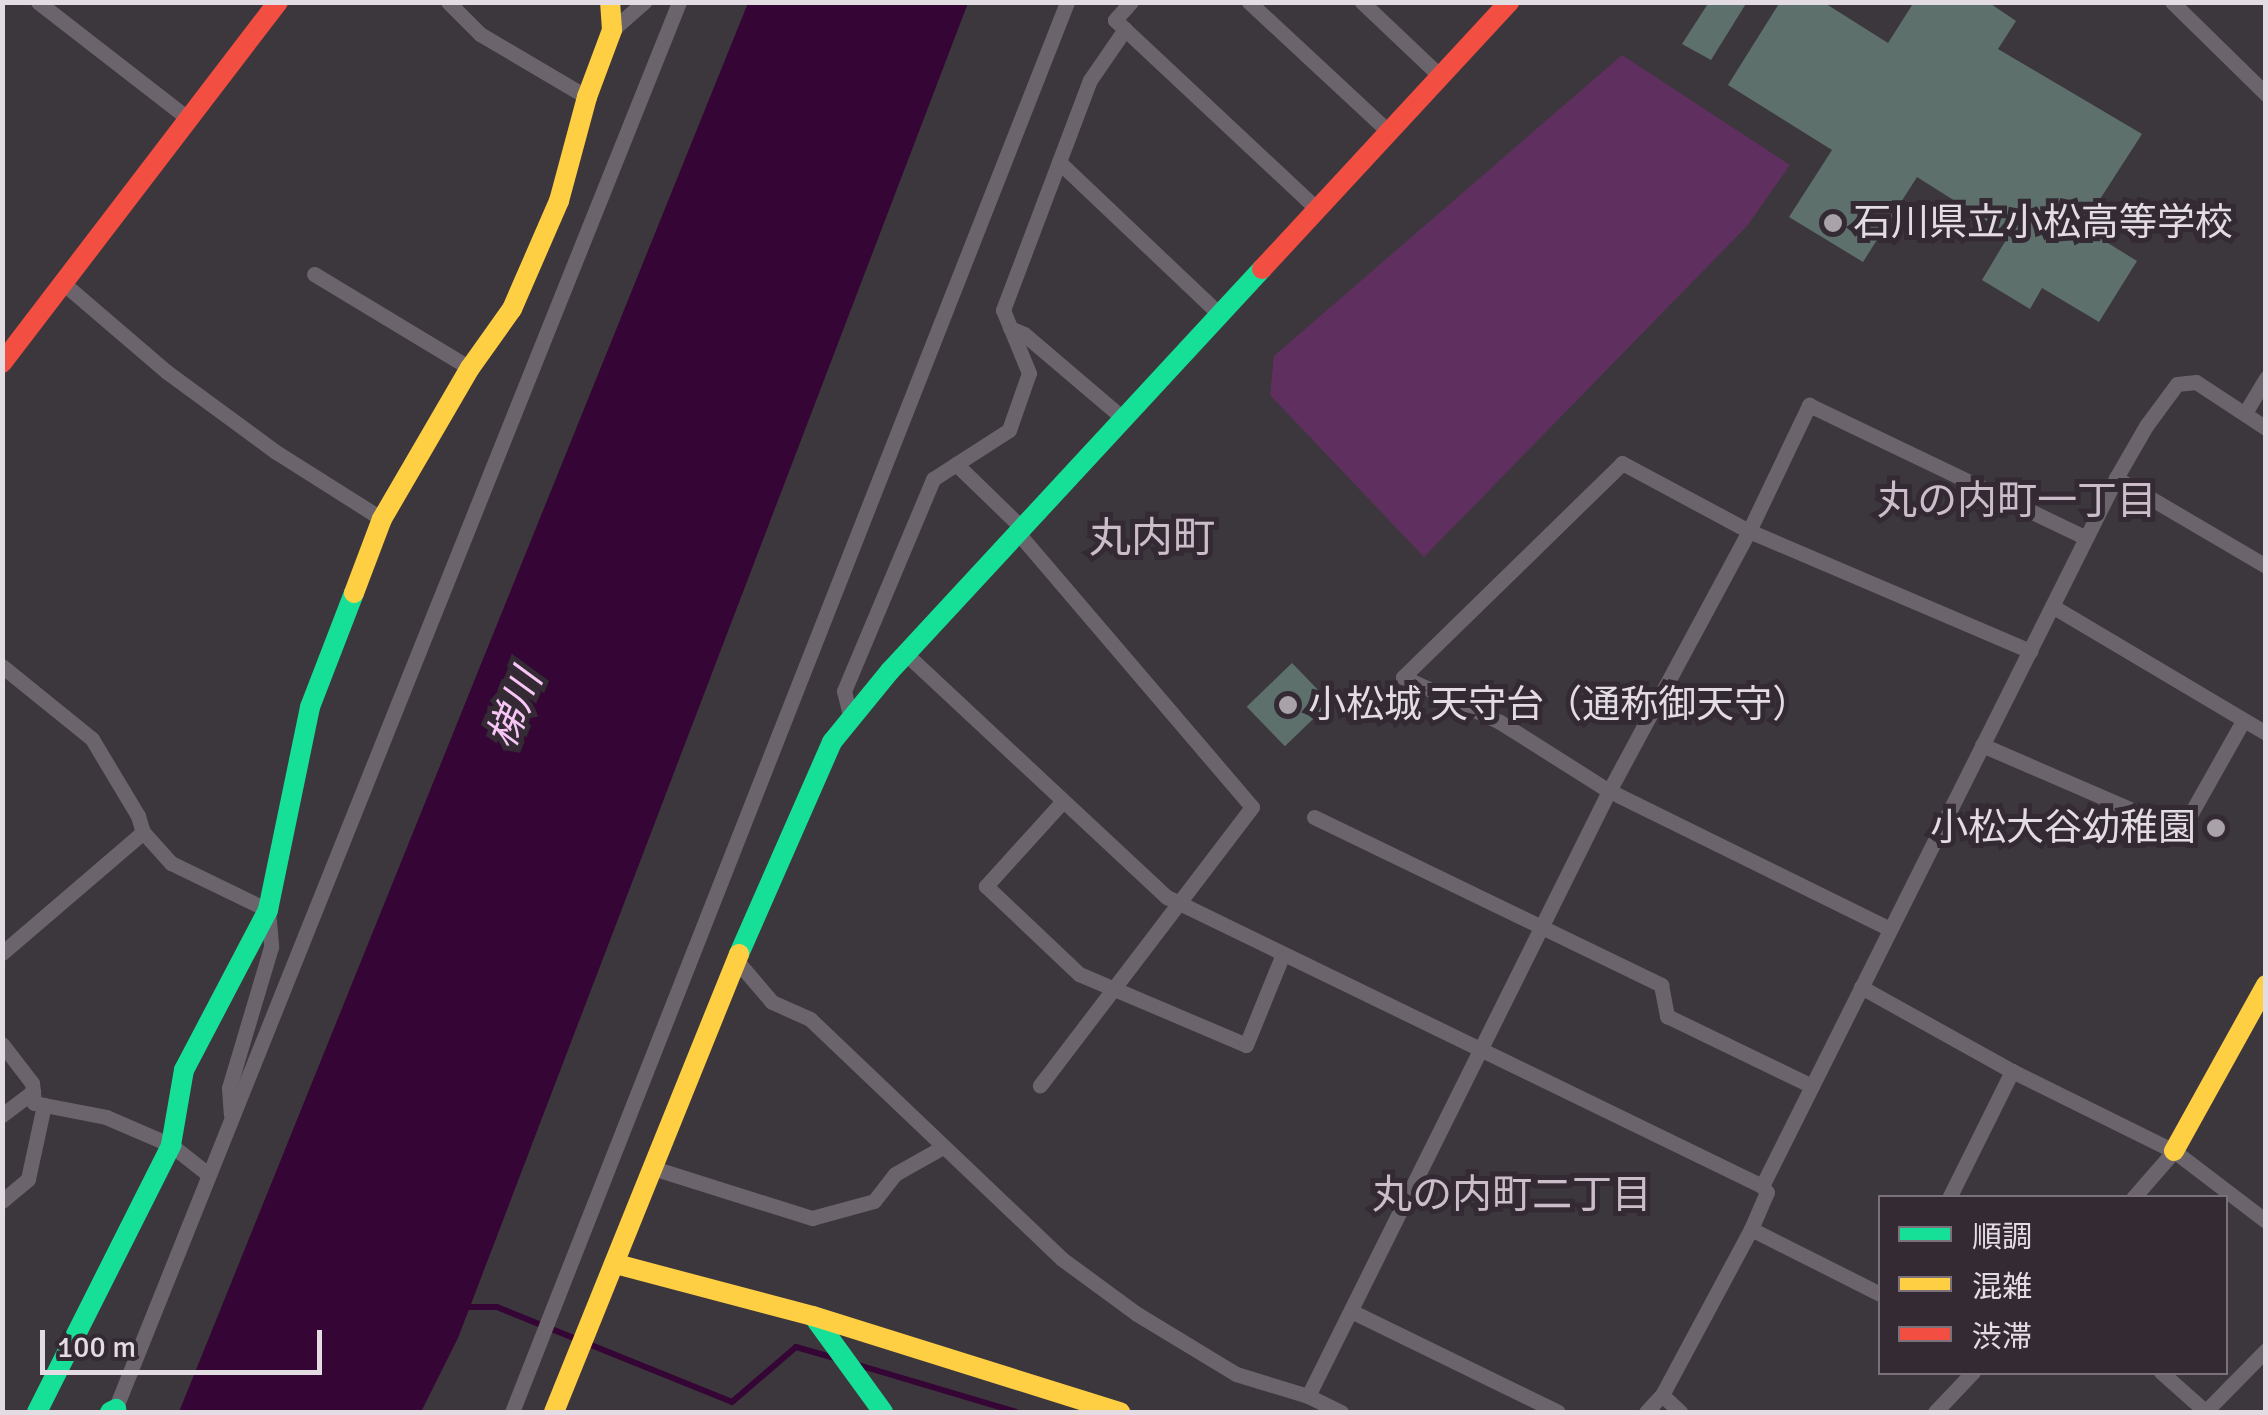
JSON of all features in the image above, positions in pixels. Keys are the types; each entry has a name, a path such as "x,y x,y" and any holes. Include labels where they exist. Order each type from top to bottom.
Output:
{"street":[{"path":"38,2 189,119"},
{"path":"2,363 278,2"},
{"path":"448,2 480,34 587,97"},
{"path":"37,1412 171,1145 184,1070 268,910 310,707 382,518 470,368 512,309 560,200 587,97 612,30 610,2"},
{"path":"612,30 644,2"},
{"path":"113,1411 679,2"},
{"path":"512,1412 1066,2"},
{"path":"1131,2 1115,20 1318,210"},
{"path":"1249,2 1389,132"},
{"path":"1362,2 1441,77"},
{"path":"554,1412 736,960 832,742 906,654 1509,2"},
{"path":"2172,2 2266,94"},
{"path":"851,719 844,691 933,478 1008,430 1029,372 1002,310 1090,80 1125,29"},
{"path":"1059,162 1220,315"},
{"path":"314,274 470,368"},
{"path":"63,284 167,372 245,430 382,518"},
{"path":"1010,328 1024,334 1124,419"},
{"path":"2245,414 2266,378"},
{"path":"1762,1186 2116,478 2177,384 2196,382 2266,428"},
{"path":"1308,1396 1610,790 1749,531 1809,405 2086,538"},
{"path":"1890,929 1610,790 1500,722 1403,678 1622,463 1749,531 2030,651"},
{"path":"956,464 1020,531 1252,807 1040,1084"},
{"path":"2116,478 2266,566"},
{"path":"2052,606 2266,733"},
{"path":"906,654 1178,903 1762,1186 1767,1192 1751,1229 1662,1395 1646,1412"},
{"path":"2,666 92,738 138,816 143,832 172,862 268,910"},
{"path":"1982,746 2181,831 2243,721"},
{"path":"1063,801 986,886 1079,974 1246,1045 1284,954"},
{"path":"1314,816 1661,985 1668,1016 1812,1086"},
{"path":"2,953 128,840 143,832"},
{"path":"232,1118 230,1088 272,947 268,910"},
{"path":"736,960 772,1002 810,1020 1062,1258 1137,1314 1236,1374 1308,1396 1341,1412"},
{"path":"2136,1195 2174,1151 2266,986"},
{"path":"1861,988 2012,1071 2174,1151 2266,1220"},
{"path":"2,1044 32,1083 34,1104 106,1117 171,1145 209,1175"},
{"path":"1951,1195 2012,1071"},
{"path":"2,1116 33,1092"},
{"path":"2,1201 28,1179 44,1105"},
{"path":"653,1168 812,1218 874,1201 895,1174 943,1147"},
{"path":"1751,1229 1878,1293"},
{"path":"616,1264 813,1316 1120,1412"},
{"path":"1351,1312 1558,1412"},
{"path":"813,1316 883,1412"},
{"path":"2164,1375 2206,1412 2266,1350"},
{"path":"1935,1412 1970,1375"},
{"path":"1662,1395 1680,1412"}],"shaded area":[{"path":"1622,55 1790,165 1747,226 1424,557 1270,395 1274,356"}],"water":[{"name":"梯川","path":"748,3 968,3 458,1338 421,1412 179,1412"}],"building":[{"path":"1709,2 1747,2 1711,60 1682,44"},
{"path":"1780,2 1823,2 1888,43 1914,2 1988,2 2016,21 1998,49 2142,134 2082,227 2137,261 2099,322 2042,288 2030,309 1982,280 2009,235 1917,177 1863,262 1789,217 1832,150 1728,85"},
{"name":"小松城 天守台（通称御天守）","path":"1292,663 1330,703 1285,746 1247,707"}],"waterway":[{"path":"466,1307 497,1307 732,1402 796,1347 838,1359"},
{"path":"855,1364 1016,1412"}],"traffic: fast":[{"path":"739,954 832,742 890,671 1262,269"},
{"path":"37,1412 171,1145 184,1070 268,910 310,707 354,593"},
{"path":"814,1317 883,1412"},
{"path":"110,1412 116,1409"}],"traffic: slow":[{"path":"354,593 382,519 470,368 512,309 559,201 587,97 612,30 610,2"},
{"path":"554,1412 739,954"},
{"path":"2174,1151 2266,985"},
{"path":"616,1264 813,1316 1120,1412"}],"traffic: jam":[{"path":"2,363 278,2"},
{"path":"1262,269 1509,2"}],"place":[{"name":"石川県立小松高等学校","path":"1833,223"},
{"name":"小松城 天守台（通称御天守）","path":"1288,705"},
{"name":"小松大谷幼稚園","path":"2216,828"}],"district":[{"name":"丸の内町一丁目","path":"2017,501"},
{"name":"丸内町","path":"1152,539"},
{"name":"丸の内町二丁目","path":"1512,1195"}]}
